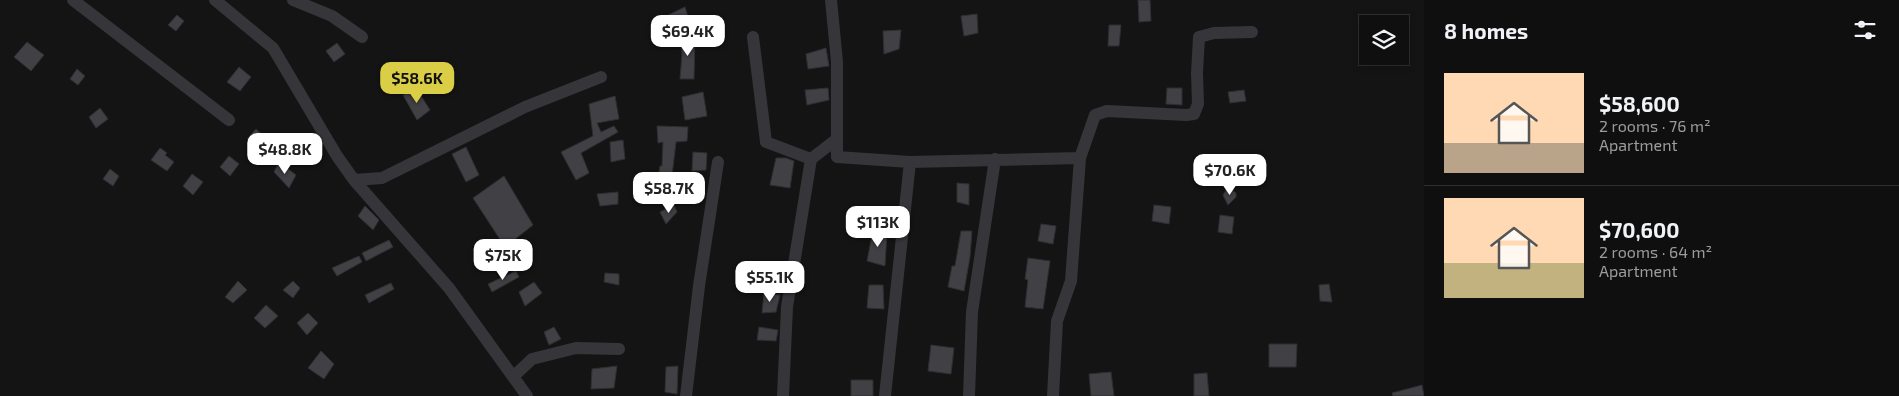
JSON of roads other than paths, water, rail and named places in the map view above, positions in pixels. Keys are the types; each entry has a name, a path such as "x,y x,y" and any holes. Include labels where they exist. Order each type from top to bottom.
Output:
{"street":[{"path":"73,0 229,120"},
{"path":"215,0 273,48 336,156 354,180 450,288 527,396"},
{"path":"293,0 332,16 362,37"},
{"path":"831,0 837,62 836,158 910,162 1080,158"},
{"path":"1053,396 1057,321 1071,281 1080,158 1095,115 1107,111 1194,114 1198,104 1199,37 1214,33 1252,32"},
{"path":"753,37 766,142 811,159"},
{"path":"354,180 382,178 525,107 601,77"},
{"path":"784,396 787,307 811,159 837,139"},
{"path":"969,396 972,312 995,159"},
{"path":"686,396 699,286 718,162"},
{"path":"885,396 910,162"},
{"path":"354,180 386,203"},
{"path":"514,376 532,359 576,348 619,349"}]}
